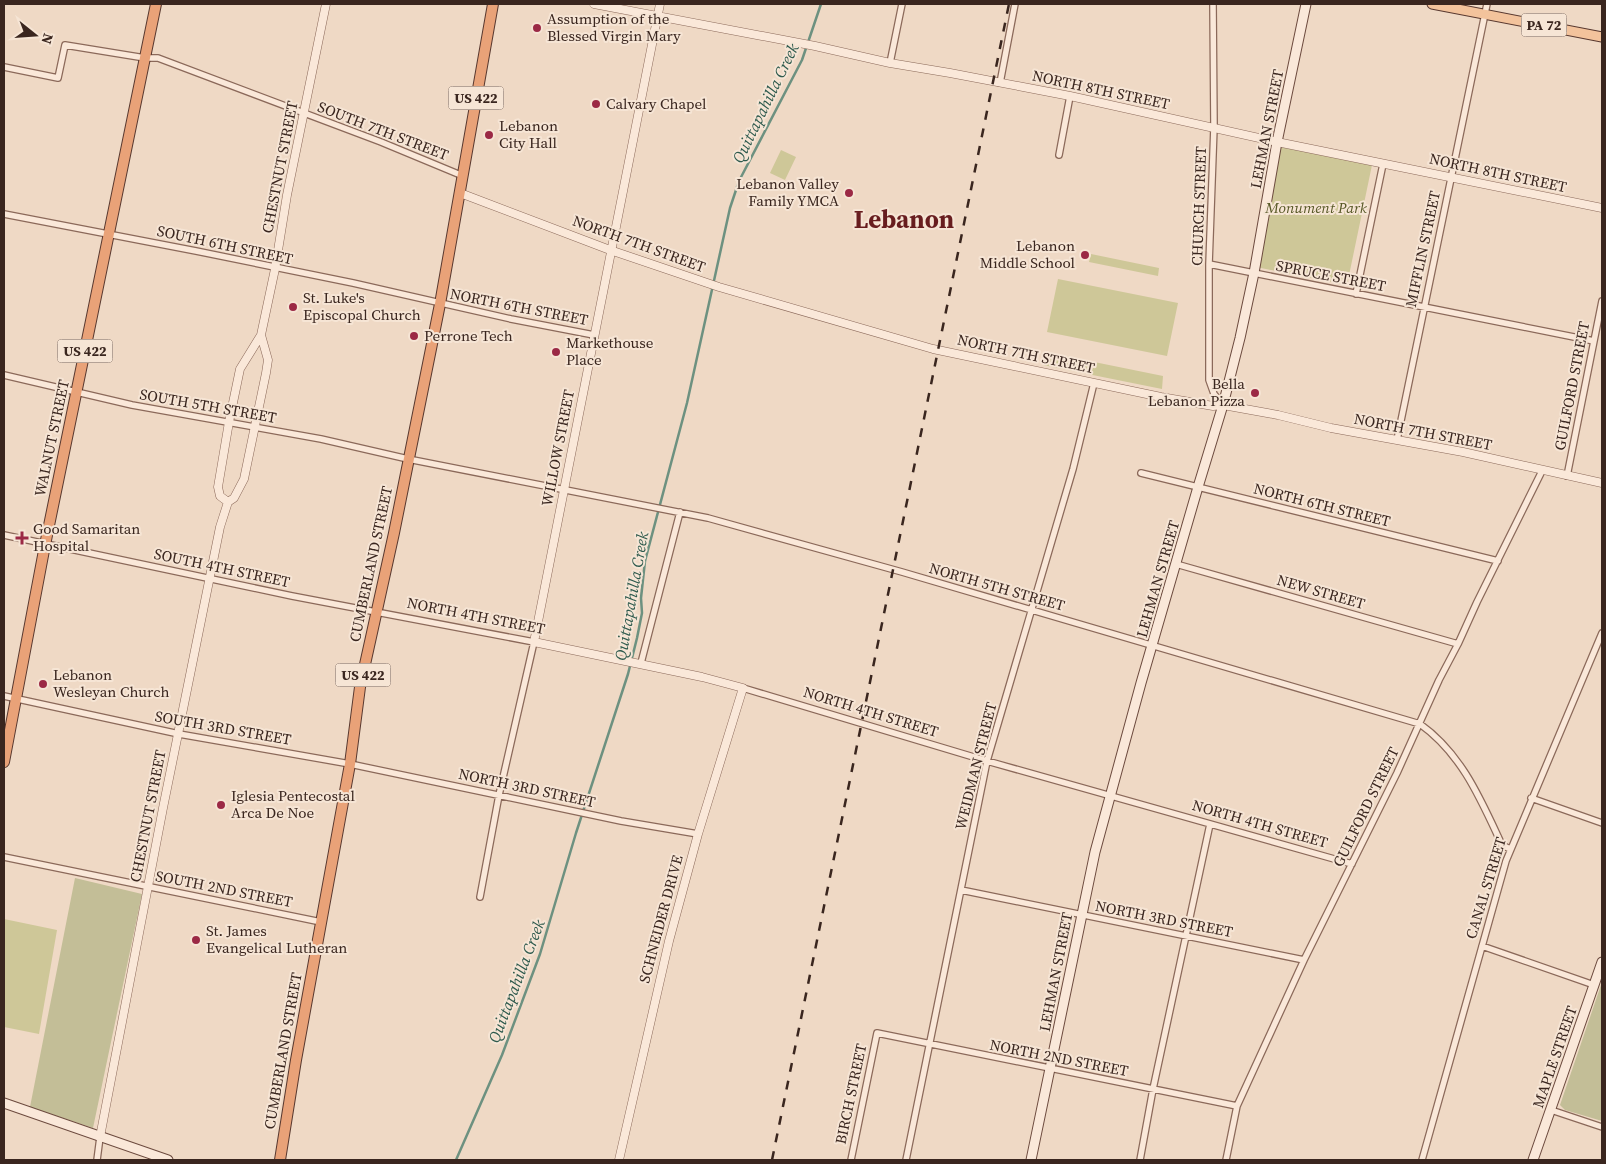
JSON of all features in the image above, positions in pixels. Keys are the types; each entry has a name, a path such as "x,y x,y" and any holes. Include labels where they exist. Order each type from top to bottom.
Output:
{"highway":[{"name":"WALNUT STREET","path":"4,762 45,544 94,314 156,4"},
{"name":"CUMBERLAND STREET","path":"280,1160 350,764 360,687 394,532 440,304 493,4"}],"main road":[{"name":"LEHMAN STREET","path":"1031,1160 1081,914 1110,796 1223,405 1254,273 1277,142 1306,4"},
{"name":"PA 72","path":"1432,4 1602,38"},
{"name":"MAPLE STREET","path":"1533,1160 1602,962"},
{"path":"4,1103 168,1160"}],"street":[{"name":"CHESTNUT STREET","path":"228,502 220,496 218,487 229,422 240,369 261,334 326,4"},
{"name":"NORTH 8TH STREET","path":"594,4 815,46 890,63 949,72 1070,96 1277,142 1602,208"},
{"name":"WILLOW STREET","path":"480,897 500,795 534,642 660,4"},
{"path":"890,63 902,4"},
{"path":"1000,83 1015,4"},
{"name":"CHURCH STREET","path":"1213,4 1214,127 1209,264 1209,380 1214,394 1223,405"},
{"name":"MIFFLIN STREET","path":"1397,440 1486,4"},
{"name":"SOUTH 7TH STREET","path":"4,67 58,78 64,45 145,58 158,58 381,142 463,176"},
{"path":"1059,154 1070,96"},
{"path":"1356,294 1383,164"},
{"name":"NORTH 7TH STREET","path":"460,193 610,250 706,283 933,349 1094,383 1213,406 1223,405 1278,415 1332,428 1463,452 1602,483"},
{"name":"SOUTH 6TH STREET","path":"4,214 275,268 440,304"},
{"name":"SPRUCE STREET","path":"1209,264 1594,341"},
{"name":"GUILFORD STREET","path":"1567,476 1602,301"},
{"name":"NORTH 6TH STREET","path":"440,304 594,335"},
{"name":"CHESTNUT STREET","path":"100,1137 220,527 228,502 234,498 244,479 268,360 261,334"},
{"name":"SOUTH 5TH STREET","path":"4,375 132,405 321,439 408,459"},
{"name":"WEIDMAN STREET","path":"906,1160 987,761 1073,469 1094,383"},
{"name":"NORTH 5TH STREET","path":"408,459 708,518 888,568 1420,724 1430,730 1454,755 1476,790 1502,845 1510,849"},
{"name":"GUILFORD STREET","path":"1226,1160 1237,1106 1304,960 1542,471"},
{"name":"NORTH 6TH STREET","path":"1141,473 1498,561"},
{"path":"635,662 680,512"},
{"name":"SOUTH 4TH STREET","path":"4,535 292,596 376,611"},
{"name":"NEW STREET","path":"1176,564 1458,644"},
{"name":"NORTH 4TH STREET","path":"376,611 702,677 987,761 1352,864"},
{"name":"CANAL STREET","path":"1422,1160 1510,849 1602,635"},
{"name":"SCHNEIDER DRIVE","path":"619,1160 668,941 698,834 743,688"},
{"name":"SOUTH 3RD STREET","path":"4,696 179,734 350,764"},
{"name":"NORTH 3RD STREET","path":"350,764 590,814 698,834"},
{"path":"1531,798 1602,823"},
{"path":"1140,1160 1153,1089 1210,824"},
{"name":"SOUTH 2ND STREET","path":"4,857 321,922"},
{"name":"NORTH 3RD STREET","path":"961,890 1304,960"},
{"path":"1482,946 1594,985"},
{"name":"NORTH 2ND STREET","path":"877,1033 1237,1106"},
{"name":"BIRCH STREET","path":"851,1160 877,1033"},
{"path":"1551,1110 1602,1127"},
{"path":"97,1160 100,1137"}],"green space":[{"name":"Monument Park","path":"1280,146 1372,165 1347,285 1256,267"},
{"path":"781,150 796,157 785,180 770,173"},
{"path":"1091,254 1159,268 1158,276 1089,262"},
{"path":"1058,279 1178,303 1167,356 1047,332"},
{"path":"1045,352 1163,376 1162,389 1043,365"},
{"path":"4,919 57,930 39,1034 4,1027"}],"shaded area":[{"path":"75,878 142,894 93,1128 30,1107"},
{"path":"1602,982 1602,1121 1565,1110 1560,1105"}],"waterway":[{"name":"Quittapahilla Creek","path":"456,1160 502,1055 540,954 576,833 628,674 642,613 641,598 645,561 687,403 730,208 739,181 802,60 821,4"}],"railway":[{"path":"772,1160 1009,4"}],"place":[{"name":"Assumption of the Blessed Virgin Mary","path":"537,28"},
{"name":"Calvary Chapel","path":"596,104"},
{"name":"Lebanon City Hall","path":"489,135"},
{"name":"Lebanon Valley Family YMCA","path":"849,193"},
{"name":"Lebanon Middle School","path":"1085,255"},
{"name":"St. Luke's Episcopal Church","path":"293,307"},
{"name":"Perrone Tech","path":"414,336"},
{"name":"Markethouse Place","path":"556,352"},
{"name":"Bella Lebanon Pizza","path":"1255,393"},
{"name":"Good Samaritan Hospital","path":"22,538"},
{"name":"Lebanon Wesleyan Church","path":"43,684"},
{"name":"Iglesia Pentecostal Arca De Noe","path":"221,805"},
{"name":"St. James Evangelical Lutheran","path":"196,940"}],"district":[{"name":"Lebanon","path":"904,219"}]}
